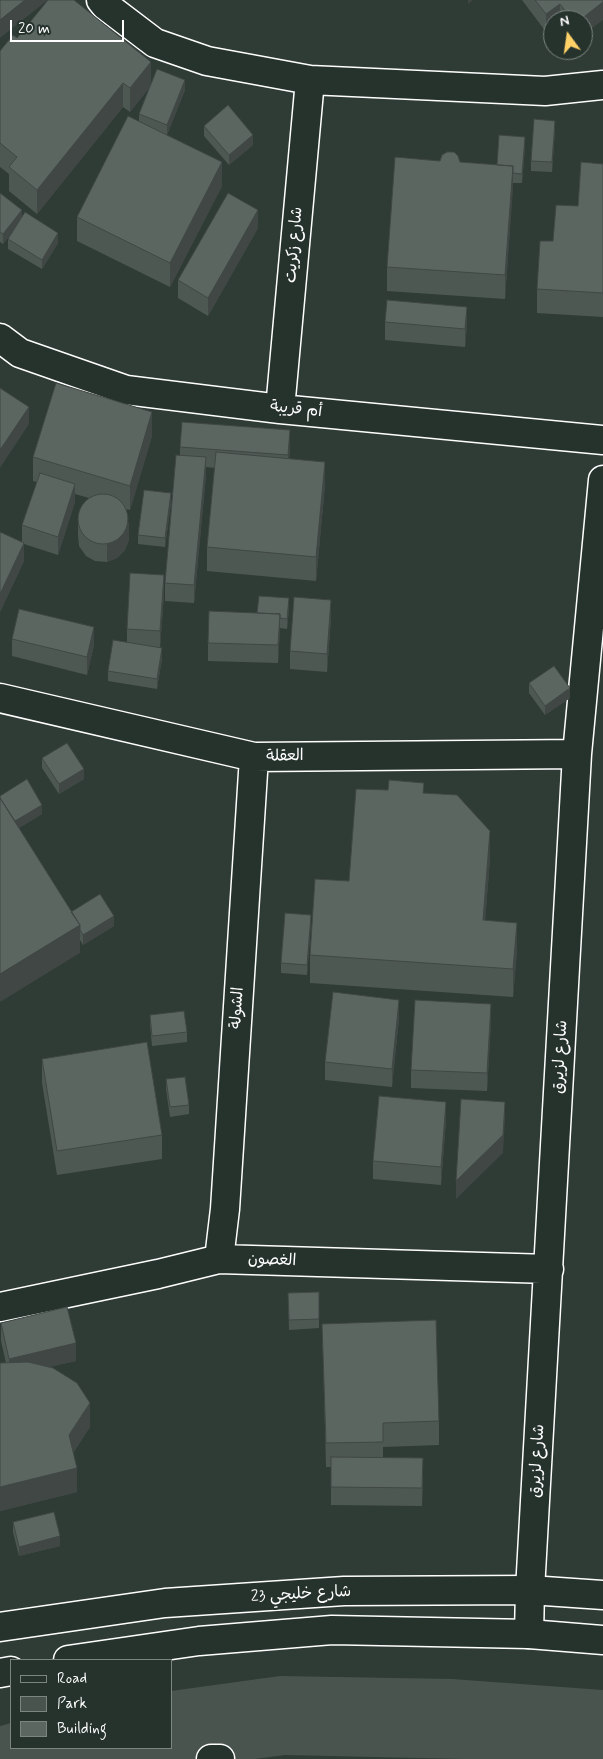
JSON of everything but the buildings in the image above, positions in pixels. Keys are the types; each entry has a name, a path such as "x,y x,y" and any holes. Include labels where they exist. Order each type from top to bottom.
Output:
{"street":[{"path":"101,0 155,43 207,61 310,80 545,91 603,85"},
{"name":"شارع زكريت","path":"280,409 310,80"},
{"name":"أم قريبة","path":"0,338 20,353 126,390 280,409 603,440"},
{"name":"شارع لزيرق","path":"529,1634 577,754 603,480"},
{"name":"العقلة","path":"0,698 254,757 577,754"},
{"name":"الشولة","path":"218,1260 225,1209 254,757"},
{"name":"الغصون","path":"0,1307 218,1260 549,1269"},
{"name":"شارع خليجي 23","path":"0,1627 175,1602 344,1592 530,1590 603,1595"},
{"path":"75,1659 199,1641 332,1630 529,1634 603,1640"},
{"path":"211,1759 220,1759"}],"green space":[{"path":"280,1676 452,1679 603,1690 603,1759 465,1759 285,1755 255,1759 0,1759 0,1726 10,1723 10,1749 172,1749 172,1691"}]}
